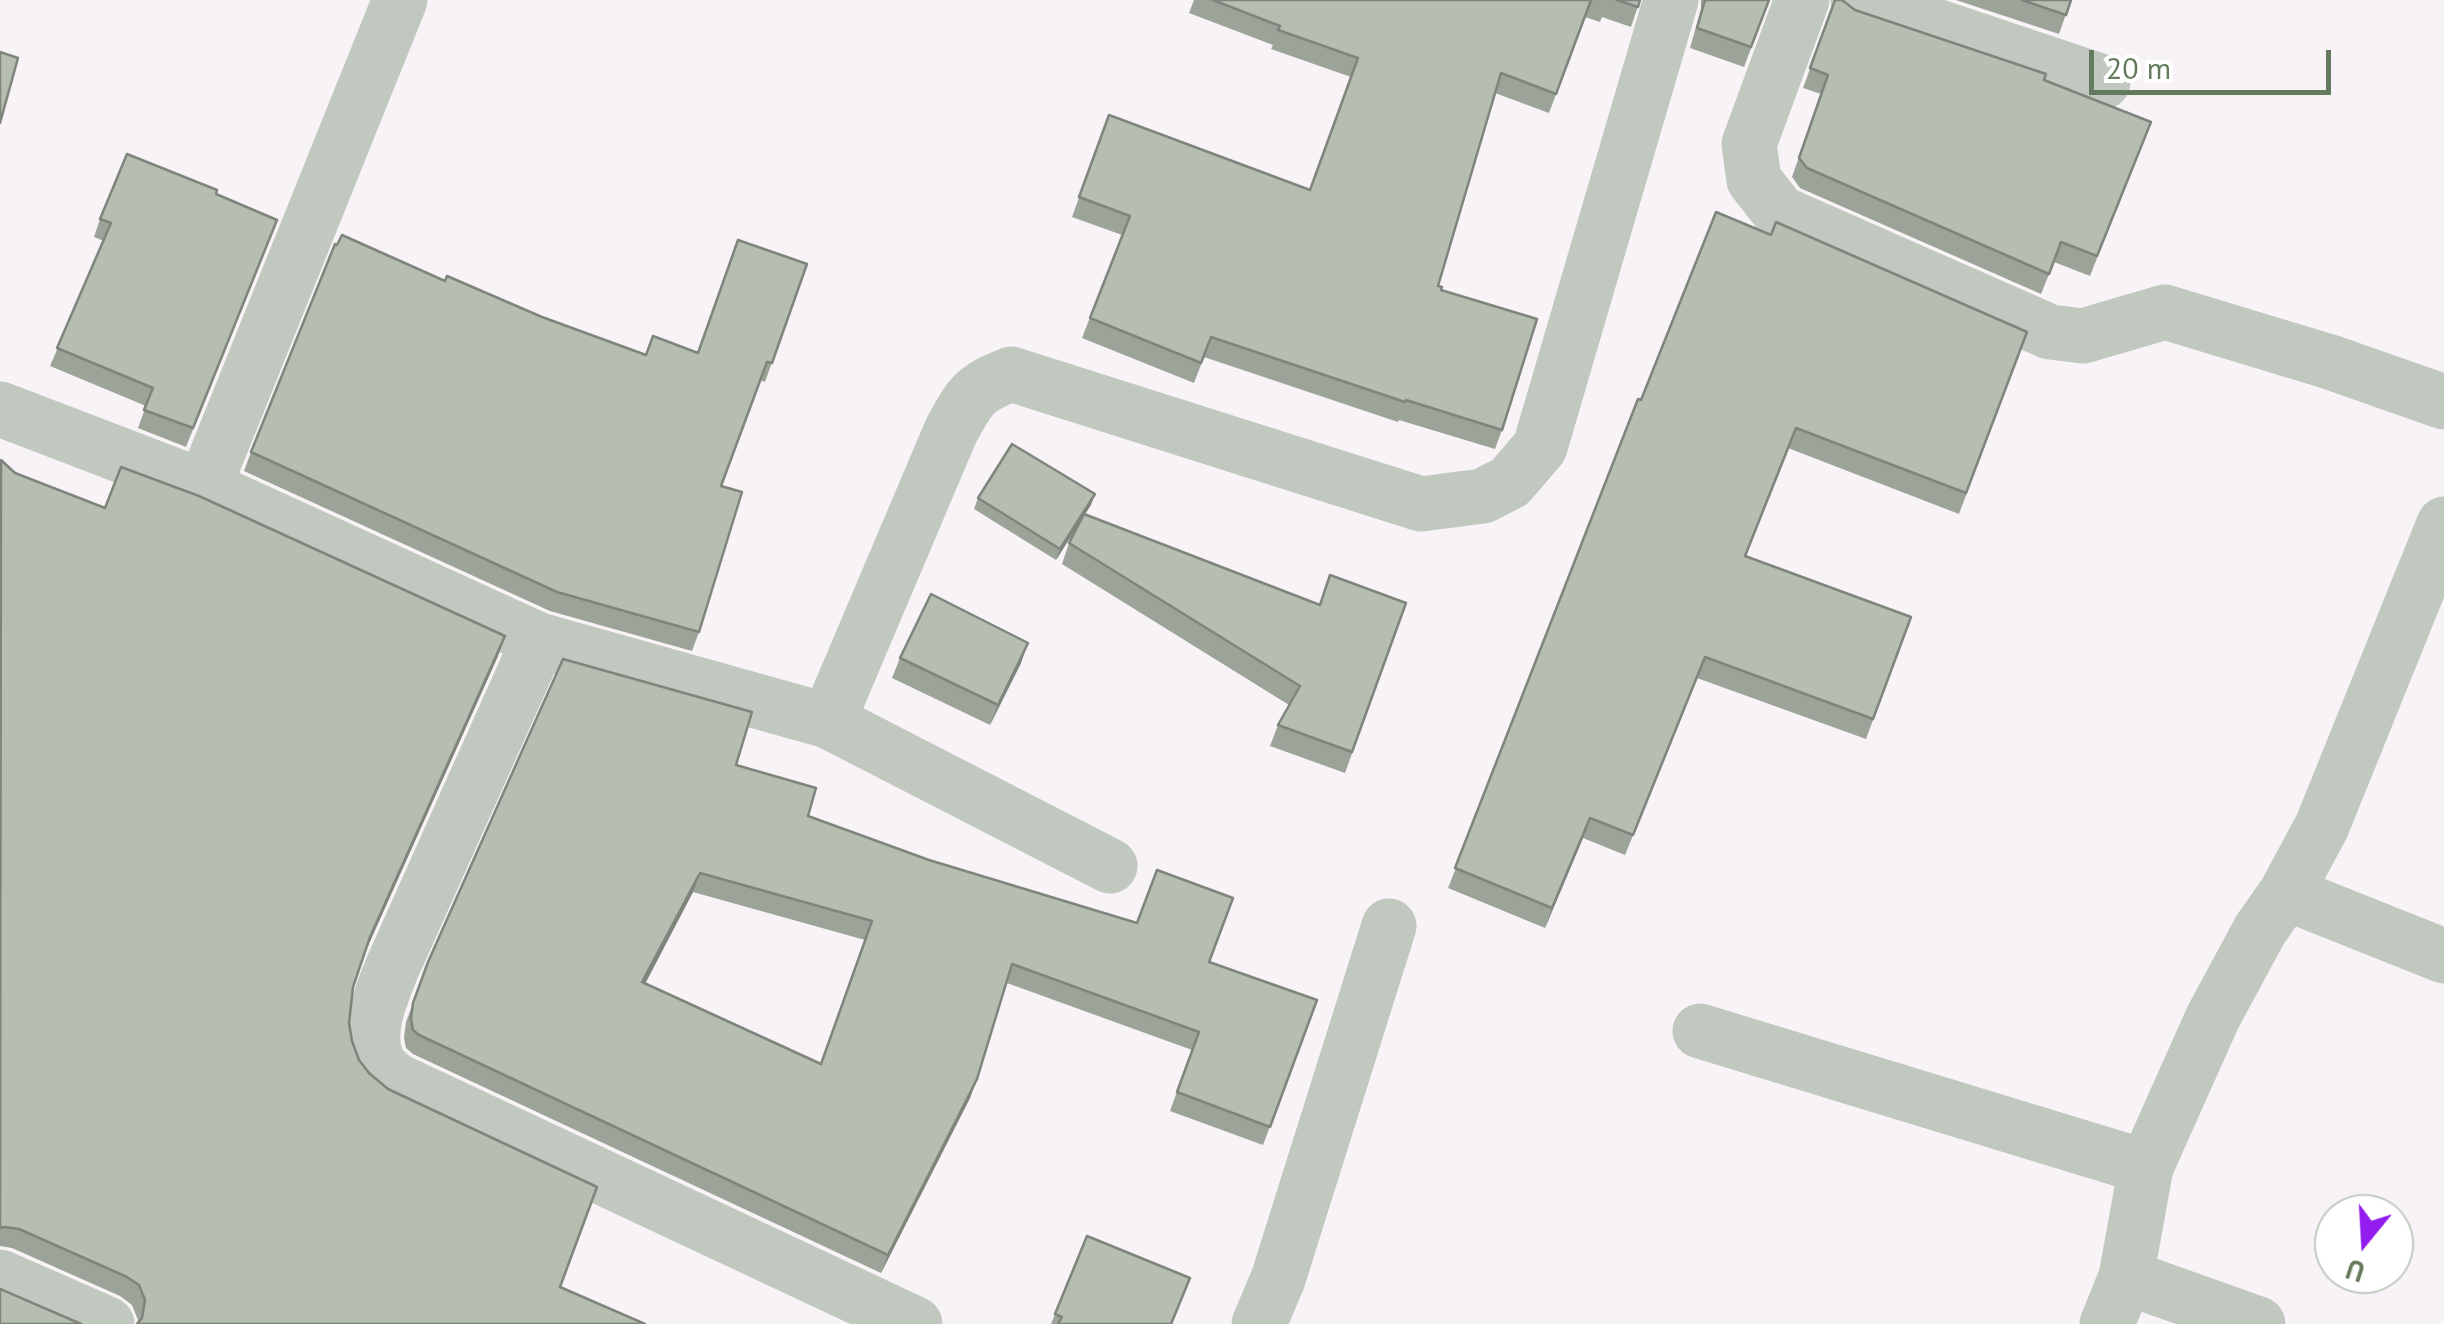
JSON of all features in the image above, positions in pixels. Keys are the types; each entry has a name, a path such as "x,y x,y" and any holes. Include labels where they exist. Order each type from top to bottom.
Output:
{"street":[{"path":"204,487 400,0"},
{"path":"828,721 952,431 969,399 987,383 1011,374 1421,504 1483,496 1510,482 1540,447 1671,0"},
{"path":"1802,0 1749,144 1754,180 1780,214 2050,332 2083,336 2165,312 2330,362 2444,402"},
{"path":"1858,0 2103,82"},
{"path":"0,409 204,487 540,640 828,721 1110,866"},
{"path":"2258,1324 2117,1300 2146,1168 2213,1016 2322,826 2444,524"},
{"path":"540,640 392,968 377,1010 373,1038 379,1064 395,1080 915,1324"},
{"path":"2286,893 2444,956"},
{"path":"1259,1324 1278,1279 1389,926"},
{"path":"1700,1031 2146,1168"},
{"path":"0,1277 107,1324"}],"building":[{"path":"1213,0 1591,0 1556,94 1501,73 1438,286 1537,319 1502,430 1211,337 1201,363 1090,318 1130,216 1079,197 1109,115 1310,190 1358,58 1278,30 1280,26"},
{"path":"1617,0 1640,0 1638,7"},
{"path":"1705,0 1769,0 1751,47 1697,28"},
{"path":"1835,0 2046,74 2044,80 2151,122 2097,256 2061,242 2049,274 1807,168 1799,158 1828,75 1810,68"},
{"path":"2022,0 2071,0 2066,15"},
{"path":"0,52 18,58 0,123"},
{"path":"127,154 217,190 216,194 277,220 193,428 144,410 153,388 57,348 111,223 100,219"},
{"path":"1716,212 1771,235 1776,222 2027,332 1966,493 1796,428 1745,556 1911,617 1873,719 1705,657 1633,835 1590,818 1552,908 1455,868 1638,399 1641,400"},
{"path":"342,235 445,281 447,276 542,317 646,355 653,336 698,353 738,240 807,264 772,363 767,362 721,486 742,492 699,632 557,592 251,452"},
{"path":"1012,444 1095,494 1060,549 978,498"},
{"path":"1,460 15,473 105,508 121,467 199,496 505,636 370,937 353,987 349,1023 352,1041 359,1060 388,1089 597,1187 560,1287 645,1324 137,1324 145,1300 139,1285 19,1229 0,1228"},
{"path":"1084,514 1320,605 1330,575 1406,603 1352,752 1278,725 1300,686 1069,543"},
{"path":"931,594 1028,643 998,705 900,658"},
{"path":"563,659 752,712 736,765 816,788 808,816 929,860 1137,923 1157,870 1233,898 1209,962 1317,1000 1270,1127 1177,1092 1199,1032 1012,964 977,1079 888,1255 419,1035 413,1030 411,1019 428,962","holes":["700,873 872,921 821,1064 642,982"]},
{"path":"1087,1236 1190,1278 1171,1324 1058,1324 1062,1317 1055,1314"},
{"path":"0,1289 81,1324 0,1324"}]}
